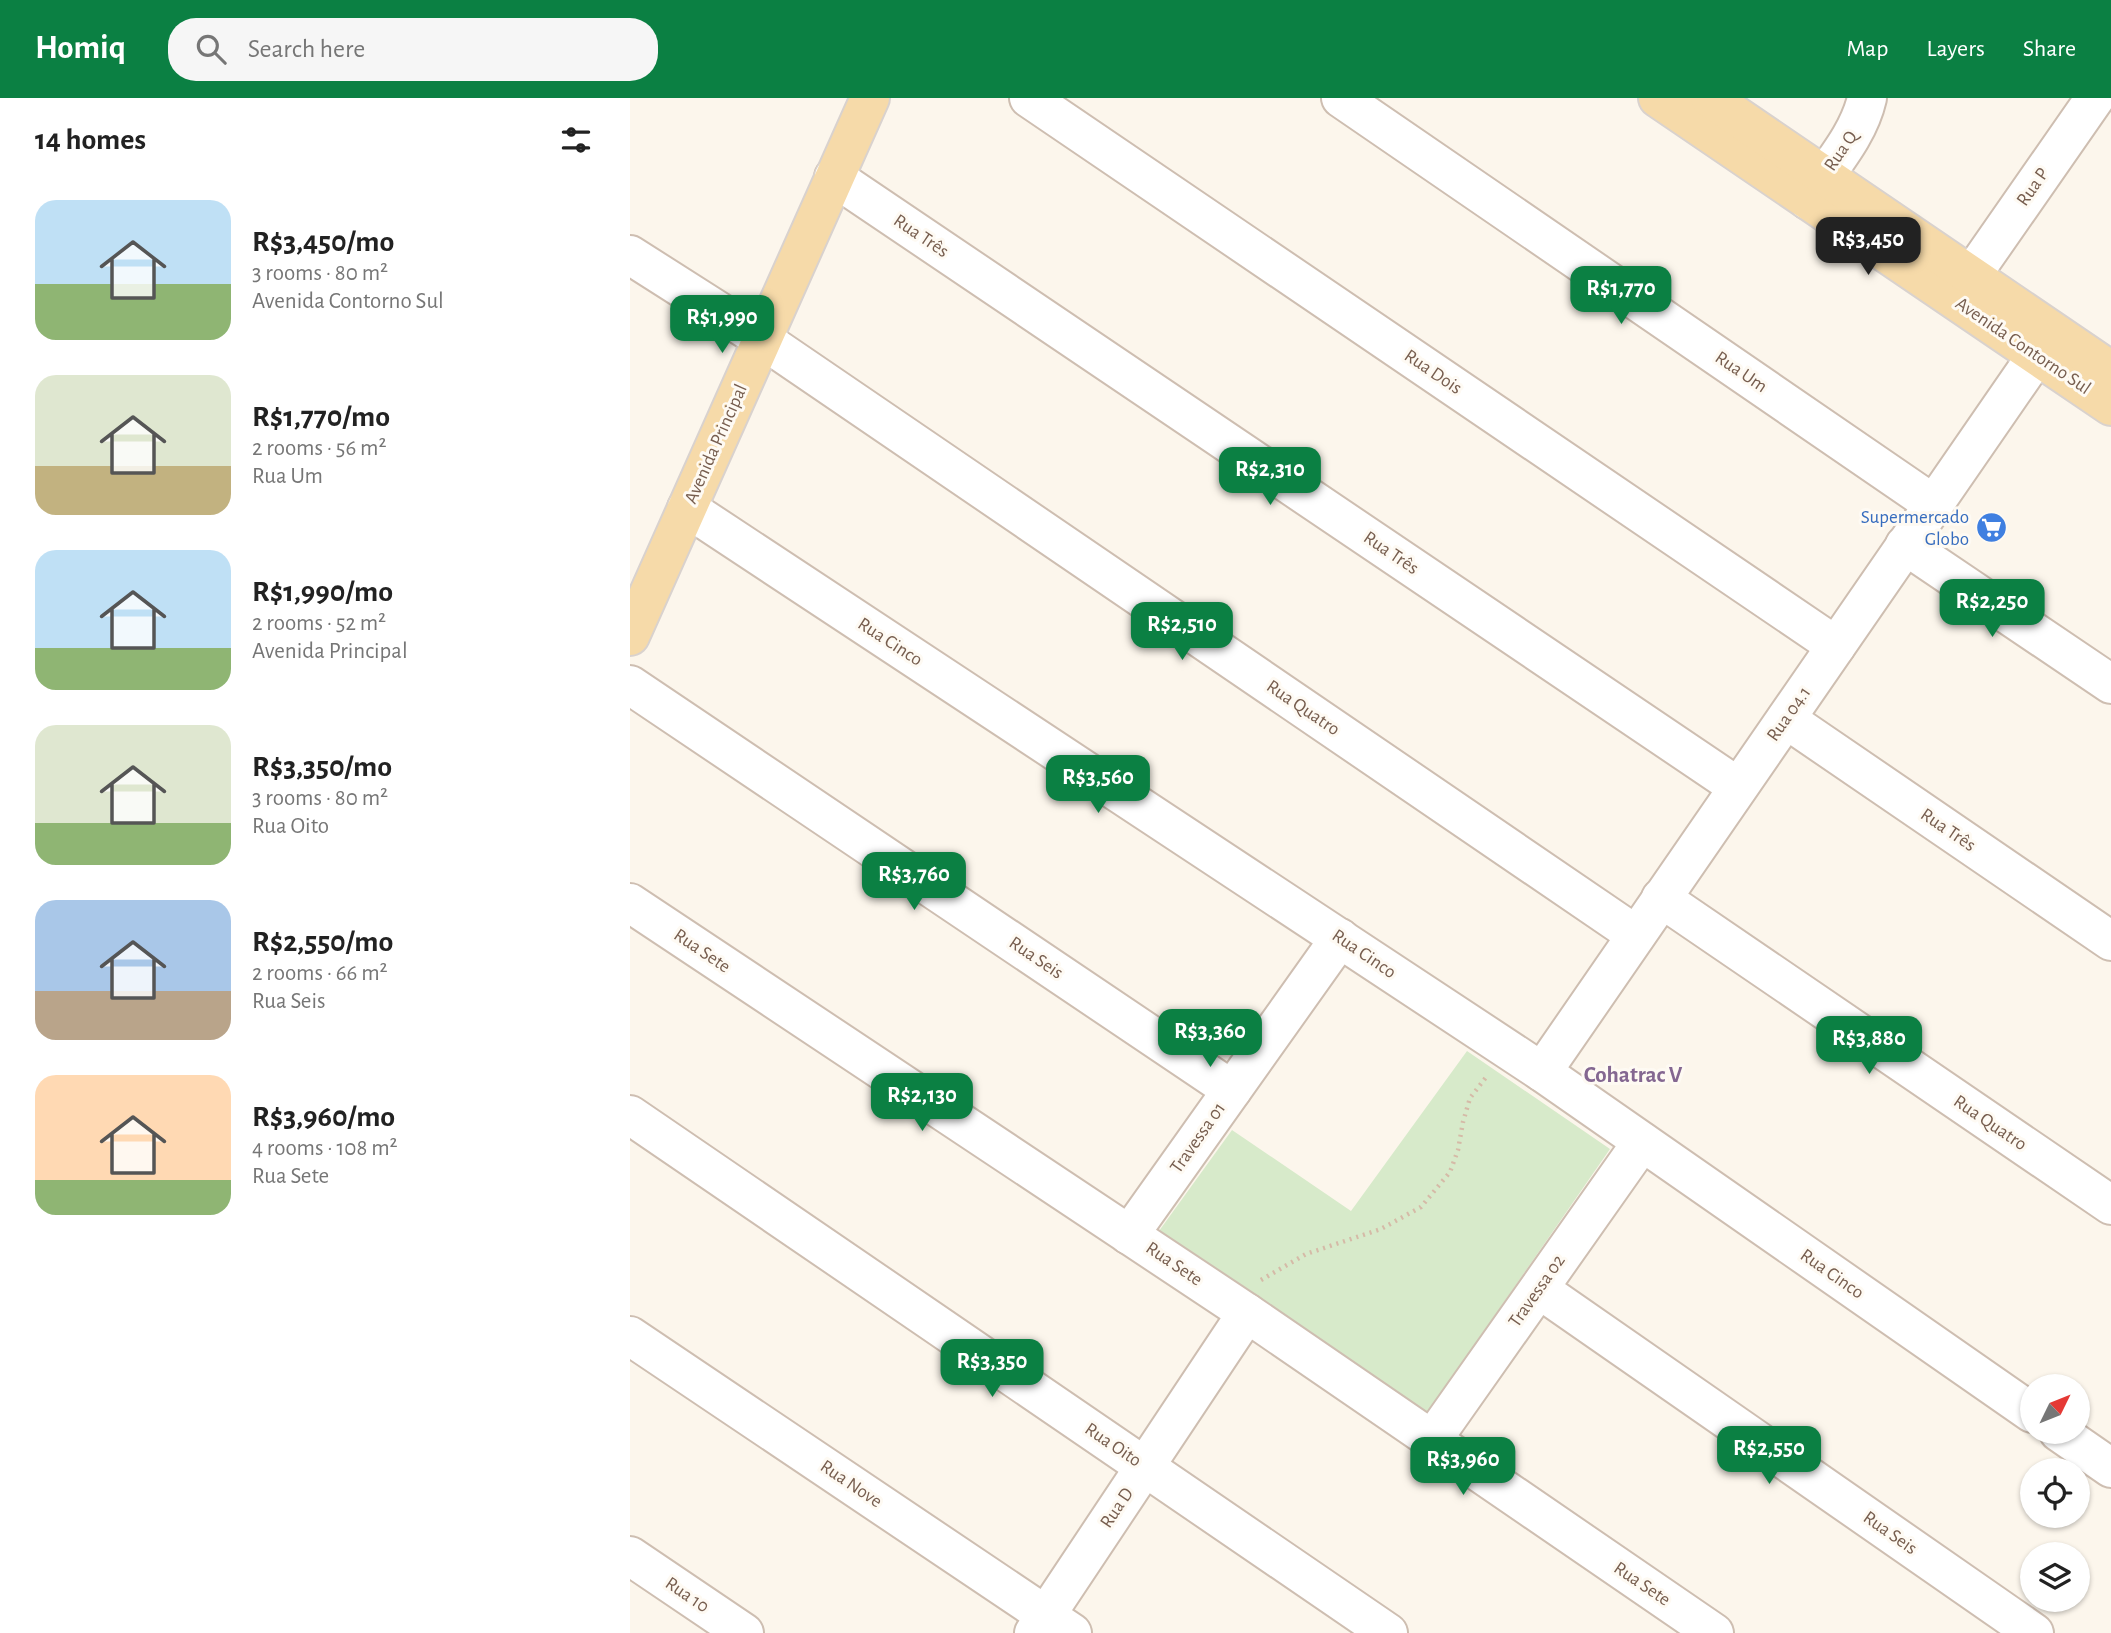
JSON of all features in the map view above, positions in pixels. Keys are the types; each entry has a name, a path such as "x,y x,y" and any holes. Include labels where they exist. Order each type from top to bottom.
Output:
{"main road":[{"name":"Avenida Principal","path":"630,635 870,98"},
{"name":"Avenida Contorno Sul","path":"1658,98 1971,276 2111,371"},
{"name":"Avenida Contorno Sul","path":"1710,98 1816,188 2037,355 2111,406"}],"street":[{"name":"Rua Dois","path":"1030,98 1836,646"},
{"name":"Rua Um","path":"1341,98 1933,504"},
{"name":"Rua Q","path":"1816,188 1852,136 1863,116 1867,98"},
{"name":"Rua P","path":"1971,276 2095,98"},
{"name":"Rua Três","path":"834,177 1738,787"},
{"name":"Rua Quatro","path":"630,256 762,339 1636,936"},
{"name":"Rua 04.1","path":"1528,1063 1636,936 2037,355"},
{"name":"Rua Cinco","path":"687,508 1528,1063 2020,1405"},
{"path":"1905,545 2111,684"},
{"name":"Rua Seis","path":"630,685 1232,1090"},
{"name":"Rua Três","path":"1786,719 2111,941"},
{"name":"Rua Quatro","path":"1661,898 2111,1205"},
{"name":"Rua Sete","path":"630,903 1237,1306 1713,1633"},
{"name":"Travessa 01","path":"1129,1235 1340,938"},
{"name":"Rua Oito","path":"630,1115 1388,1633"},
{"name":"Travessa 02","path":"1432,1440 1643,1142"},
{"name":"Rua Seis","path":"1539,1289 2034,1633"},
{"name":"Rua D","path":"1050,1627 1237,1306"},
{"name":"Rua Nove","path":"630,1336 1050,1627"},
{"path":"2076,1444 2111,1468"},
{"name":"Rua 10","path":"630,1556 744,1633"}],"path":[{"path":"1237,1306 1306,1254 1381,1229 1421,1207 1450,1172 1470,1098 1487,1076 1528,1063"}],"green space":[{"path":"1467,1051 1610,1149 1425,1416 1159,1231 1232,1130 1351,1211"}],"place":[{"name":"Supermercado Globo","path":"1992,528"}],"district":[{"name":"Cohatrac V","path":"1633,1075"}]}
